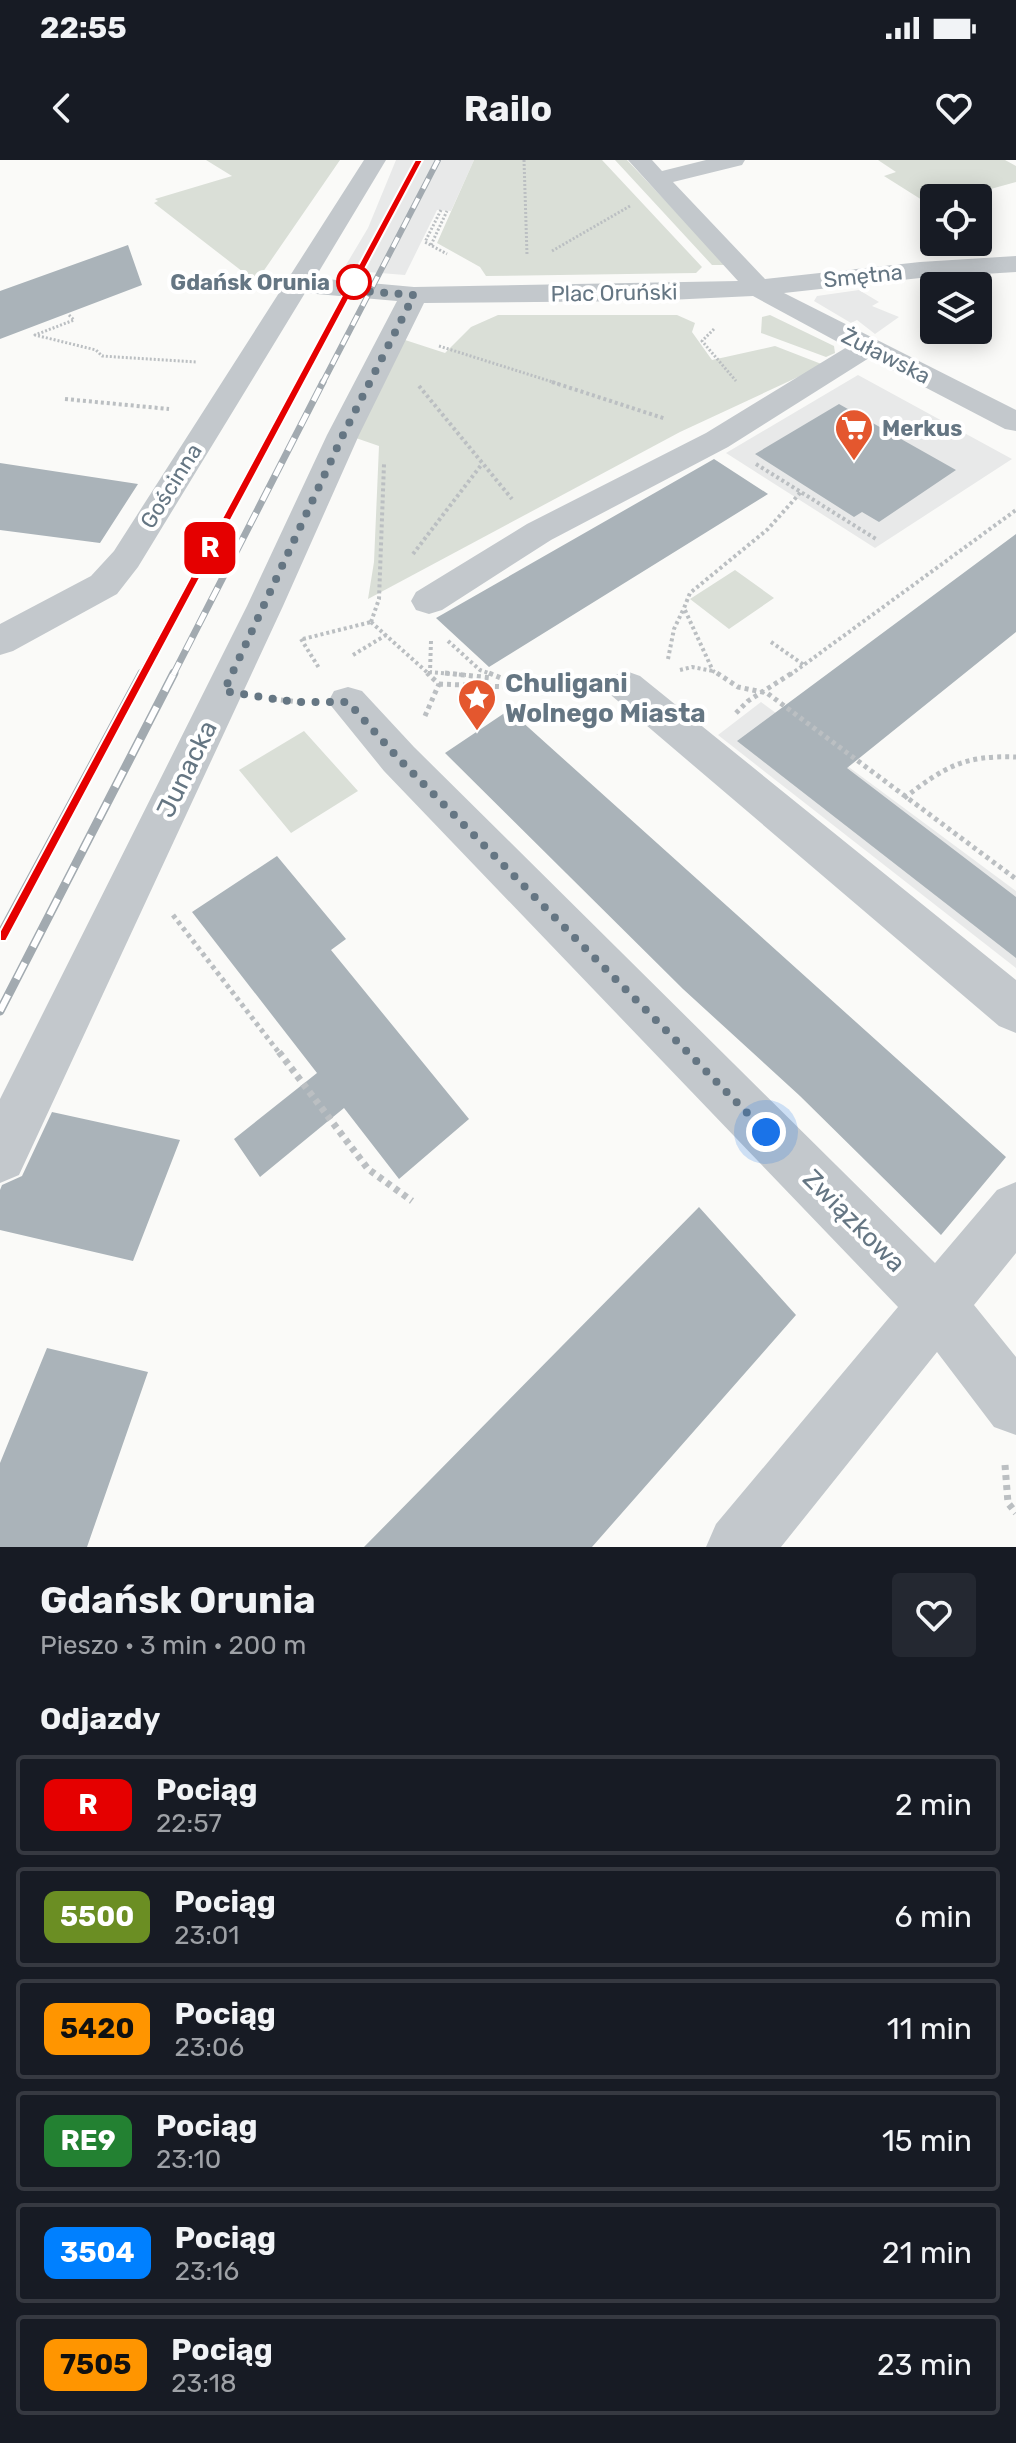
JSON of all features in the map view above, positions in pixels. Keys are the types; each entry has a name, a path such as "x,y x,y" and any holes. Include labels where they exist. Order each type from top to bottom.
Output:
{"street":[{"name":"Gościnna","path":"0,641 104,585 126,559 375,160"},
{"path":"639,160 759,288"},
{"path":"657,179 734,160"},
{"name":"Smętna","path":"759,288 920,270 1016,264"},
{"name":"Plac Oruński","path":"296,284 414,295 647,293 759,288"},
{"name":"Żuławska","path":"759,288 1016,422"},
{"name":"Junacka","path":"0,1156 224,691 343,435 414,295"},
{"path":"429,601 539,532 717,440 867,347"},
{"path":"626,686 1016,1010"},
{"name":"Związkowa","path":"348,702 399,759 936,1304 1016,1405"},
{"path":"739,1547 1016,1209"}],"path":[{"path":"524,160 527,266"},
{"path":"540,258 631,206"},
{"path":"441,210 425,242 459,261"},
{"path":"431,245 447,211"},
{"path":"69,315 74,320 35,335 96,350 102,356 197,362"},
{"path":"722,321 702,341 764,411"},
{"path":"392,341 692,427 876,539"},
{"path":"392,341 482,464 539,532"},
{"path":"65,399 182,410"},
{"path":"371,622 379,599 384,463"},
{"path":"407,562 482,464"},
{"path":"713,671 684,608 690,593 768,529 801,492"},
{"path":"739,711 748,701 767,693 1016,510"},
{"path":"379,599 388,587"},
{"path":"371,622 430,672 439,684"},
{"path":"302,640 371,622"},
{"path":"379,629 385,625"},
{"path":"440,634 480,670 501,678"},
{"path":"771,642 804,665"},
{"path":"684,668 713,671 738,687 767,693 1016,879"},
{"path":"430,672 535,680 572,677 626,686"},
{"path":"439,684 481,684"},
{"path":"421,726 439,684"},
{"path":"224,691 294,702 348,702"},
{"path":"904,798 955,760 983,755 1016,757"},
{"path":"167,908 368,1169 412,1201"},
{"path":"1004,1458 1008,1503 1016,1513"}],"shaded area":[{"path":"206,160 340,160 256,282 154,203 158,201 155,199 232,176"},
{"path":"396,160 474,160 451,211 437,210 405,275 343,270 368,228"},
{"path":"474,160 602,160 702,267 696,273 486,276 480,267 437,243"},
{"path":"615,160 627,160 726,265 712,265"},
{"path":"878,160 1005,160 1016,166 1016,182 992,189 992,184 920,184 920,199 884,176 896,172"},
{"path":"859,290 879,302 872,306 899,317 875,334 857,320 851,323 814,301 817,296"},
{"path":"498,315 677,315 695,323 692,332 712,360 775,346 824,365 680,432 368,599 374,562 379,446 353,437 402,339 445,353 471,327"},
{"path":"770,315 834,346 835,353 826,357 761,333 762,317"},
{"path":"858,375 1012,459 875,548 726,453"},
{"path":"735,570 774,598 729,629 690,599"},
{"path":"761,702 1016,891 1016,968 718,735"},
{"path":"304,731 358,791 291,833 239,770"}],"building":[{"path":"128,245 142,285 0,339 0,291"},
{"name":"Merkus","path":"839,404 956,470 879,522 862,512 854,517 755,454"},
{"path":"714,459 768,494 489,667 436,618"},
{"path":"0,463 138,484 100,543 0,530"},
{"path":"1016,534 1016,632 847,768 1016,897 1016,958 737,741"},
{"path":"509,710 1006,1157 941,1235 800,1096 683,989 445,753"},
{"path":"277,856 346,939 331,950 469,1119 399,1179 344,1108 260,1177 234,1139 317,1073 192,912"},
{"path":"52,1112 180,1140 133,1261 0,1230 2,1185 22,1176"},
{"path":"699,1207 796,1315 592,1547 364,1547"},
{"path":"47,1348 148,1372 87,1547 0,1547 0,1463"}],"railway":[{"path":"298,384 419,160"},
{"path":"322,384 438,160"},
{"path":"141,675 299,382"},
{"path":"173,675 323,382"},
{"path":"0,936 142,673"},
{"path":"0,1011 174,673"}],"train":[{"name":"R","path":"0,936 419,160"}],"place":[{"name":"Gdańsk Orunia","path":"354,282"},
{"name":"Merkus","path":"854,462"},
{"name":"Chuligani Wolnego Miasta","path":"477,732"}],"route":[{"path":"354,282 350,290 414,295 343,435 224,691 294,702 348,702 399,759 766,1132"}]}
